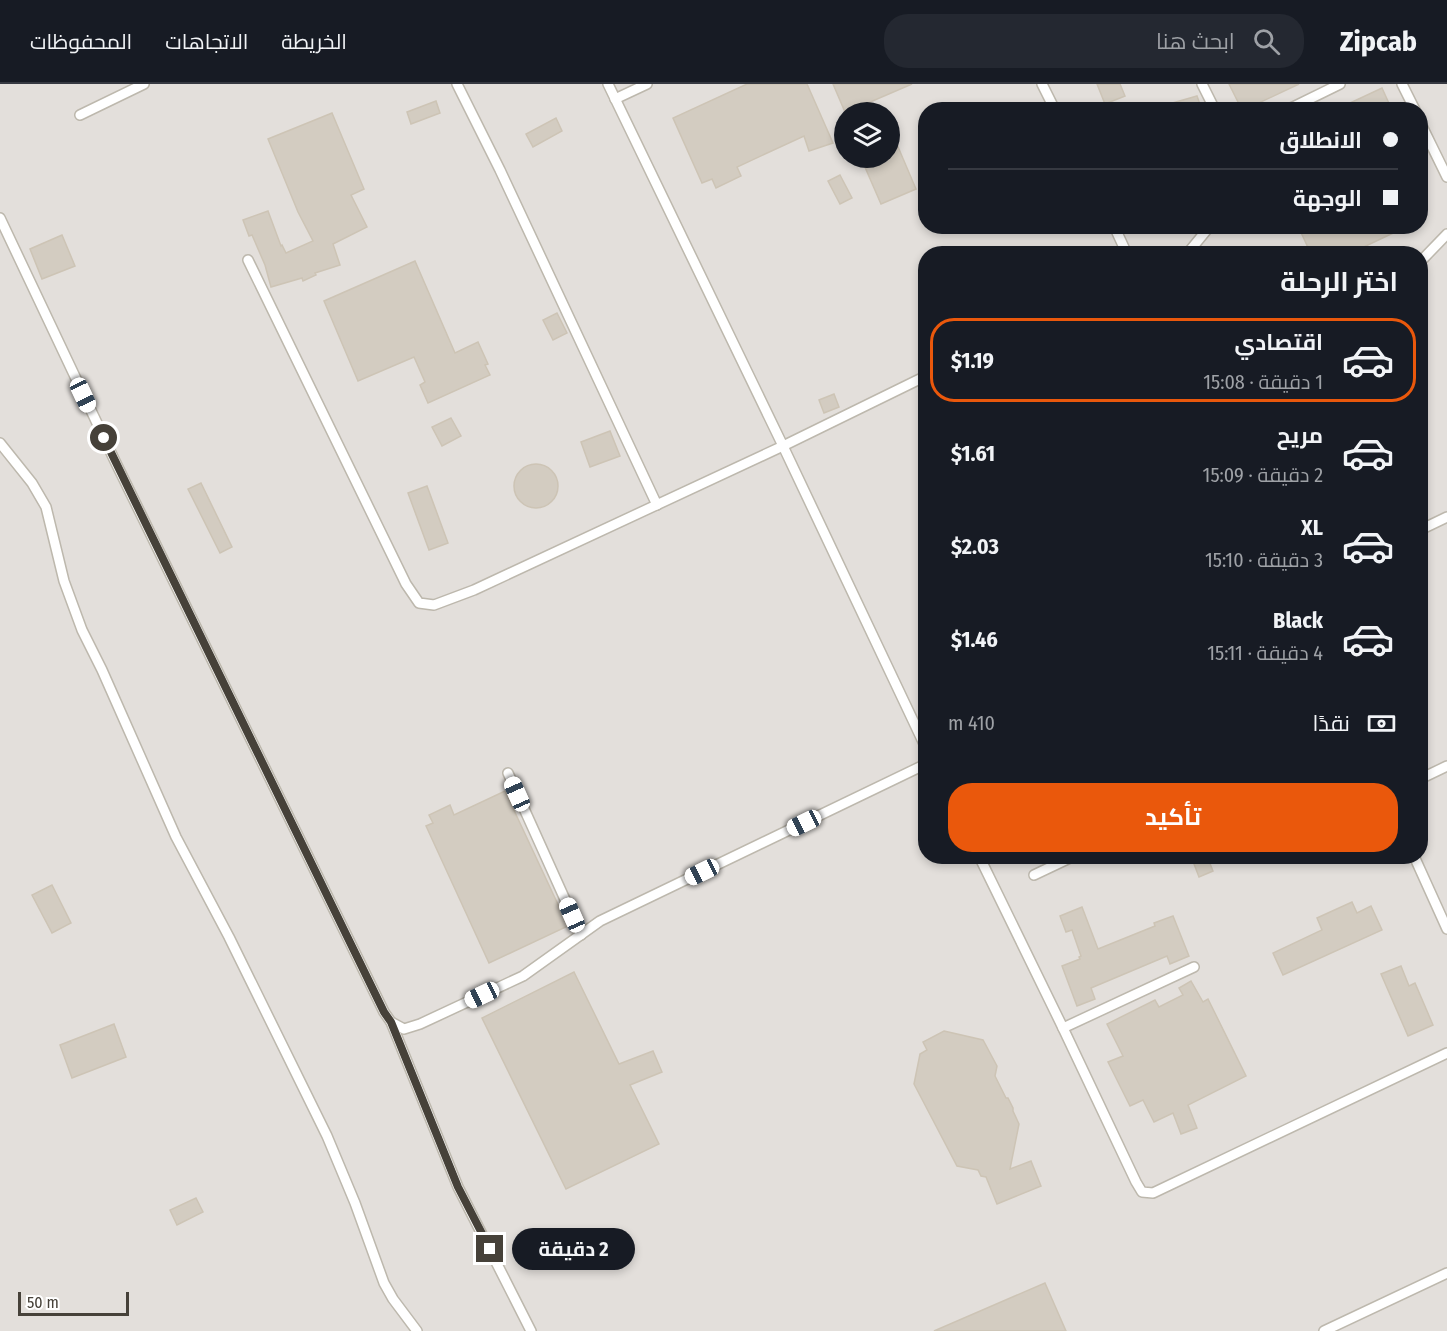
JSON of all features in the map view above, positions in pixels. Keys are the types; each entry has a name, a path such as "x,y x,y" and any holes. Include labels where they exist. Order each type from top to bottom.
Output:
{"lane":[{"path":"80,115 144,84"},
{"path":"457,84 500,170 657,505"},
{"path":"608,84 918,731"},
{"path":"615,99 647,84"},
{"path":"1042,84 1051,102"},
{"path":"1202,84 1211,102"},
{"path":"1303,102 1340,84"},
{"path":"1402,84 1411,102"},
{"path":"1428,138 1447,177"},
{"path":"0,218 114,459 384,1012 391,1022 458,1187 531,1331"},
{"path":"1194,246 1203,234"},
{"path":"1428,254 1447,234"},
{"path":"248,260 406,584 420,603 434,605 474,590 783,446 918,380"},
{"path":"0,443 32,483 46,507 64,581 82,630 176,837 229,937 327,1136 355,1203 384,1283 417,1331"},
{"path":"1428,526 1447,517"},
{"path":"1428,774 1447,766"},
{"path":"391,1022 404,1029 420,1024 524,976 600,921 918,768"},
{"path":"508,773 581,935"},
{"path":"983,864 1142,1192 1153,1193 1447,1053"},
{"path":"1034,875 1057,864"},
{"path":"1417,864 1447,929"},
{"path":"1063,1028 1194,967"},
{"path":"1324,1331 1447,1273"}],"shaded area":[{"path":"0,84 1447,84 1447,1331 0,1331"}],"building":[{"path":"747,84 807,84 833,143 809,151 804,136 737,167 741,176 716,188 712,179 702,183 673,118"},
{"path":"833,84 912,84 870,102 841,102"},
{"path":"1097,84 1120,84 1125,96 1104,102"},
{"path":"1229,84 1299,84 1261,102 1238,102"},
{"path":"1382,88 1388,102 1352,102"},
{"path":"1197,96 1199,102 1176,102"},
{"path":"436,101 440,113 411,124 407,112"},
{"path":"332,113 364,189 351,195 367,227 333,244 340,265 315,273 316,275 303,281 302,278 271,287 265,265 243,220 268,211 281,246 286,253 313,241 298,212 268,139"},
{"path":"556,118 562,131 533,147 526,134"},
{"path":"900,151 916,189 881,204 865,168 900,168"},
{"path":"840,175 852,198 840,204 828,181"},
{"path":"1302,234 1391,234 1366,246 1307,246"},
{"path":"62,235 75,266 42,279 30,249"},
{"path":"415,261 455,353 478,342 488,364 485,365 490,375 428,403 420,385 425,382 414,357 358,381 324,301"},
{"path":"557,313 567,333 553,340 543,320"},
{"path":"834,394 839,407 824,413 819,400"},
{"path":"451,418 461,436 442,446 432,427"},
{"path":"610,431 620,456 590,467 581,442"},
{"path":"536,464 551,471 558,486 551,501 536,508 521,501 514,486 521,471"},
{"path":"201,483 232,547 220,553 188,489"},
{"path":"427,486 448,543 429,550 408,493"},
{"path":"505,791 568,926 489,963 426,826 433,823 429,815 450,805 454,815"},
{"path":"1194,864 1210,864 1213,871 1199,877"},
{"path":"52,885 71,923 52,933 32,895"},
{"path":"1352,902 1357,913 1371,906 1382,930 1283,975 1273,953 1322,930 1317,918"},
{"path":"1082,907 1098,949 1155,926 1154,923 1173,916 1189,956 1170,964 1167,956 1091,988 1095,999 1077,1006 1062,966 1080,959 1081,956 1072,930 1066,932 1060,916"},
{"path":"1401,966 1409,986 1415,983 1433,1025 1408,1036 1381,974"},
{"path":"574,972 619,1064 653,1051 662,1072 630,1085 659,1144 566,1189 482,1018"},
{"path":"1191,981 1203,1002 1208,999 1246,1076 1188,1105 1197,1128 1181,1134 1173,1113 1154,1122 1143,1100 1130,1106 1108,1062 1123,1056 1107,1024 1155,1000 1159,1007 1183,995 1179,988"},
{"path":"114,1024 126,1057 72,1078 60,1045"},
{"path":"944,1031 983,1040 997,1066 995,1076 1019,1124 1010,1169 1031,1161 1041,1186 997,1204 986,1177 981,1176 978,1170 957,1166 914,1084 920,1054 927,1050 923,1042"},
{"path":"196,1198 203,1212 177,1225 170,1210"},
{"path":"1045,1283 1066,1331 934,1331"}],"route":[{"path":"104,438 384,1012 391,1022 458,1187 490,1249"}]}
